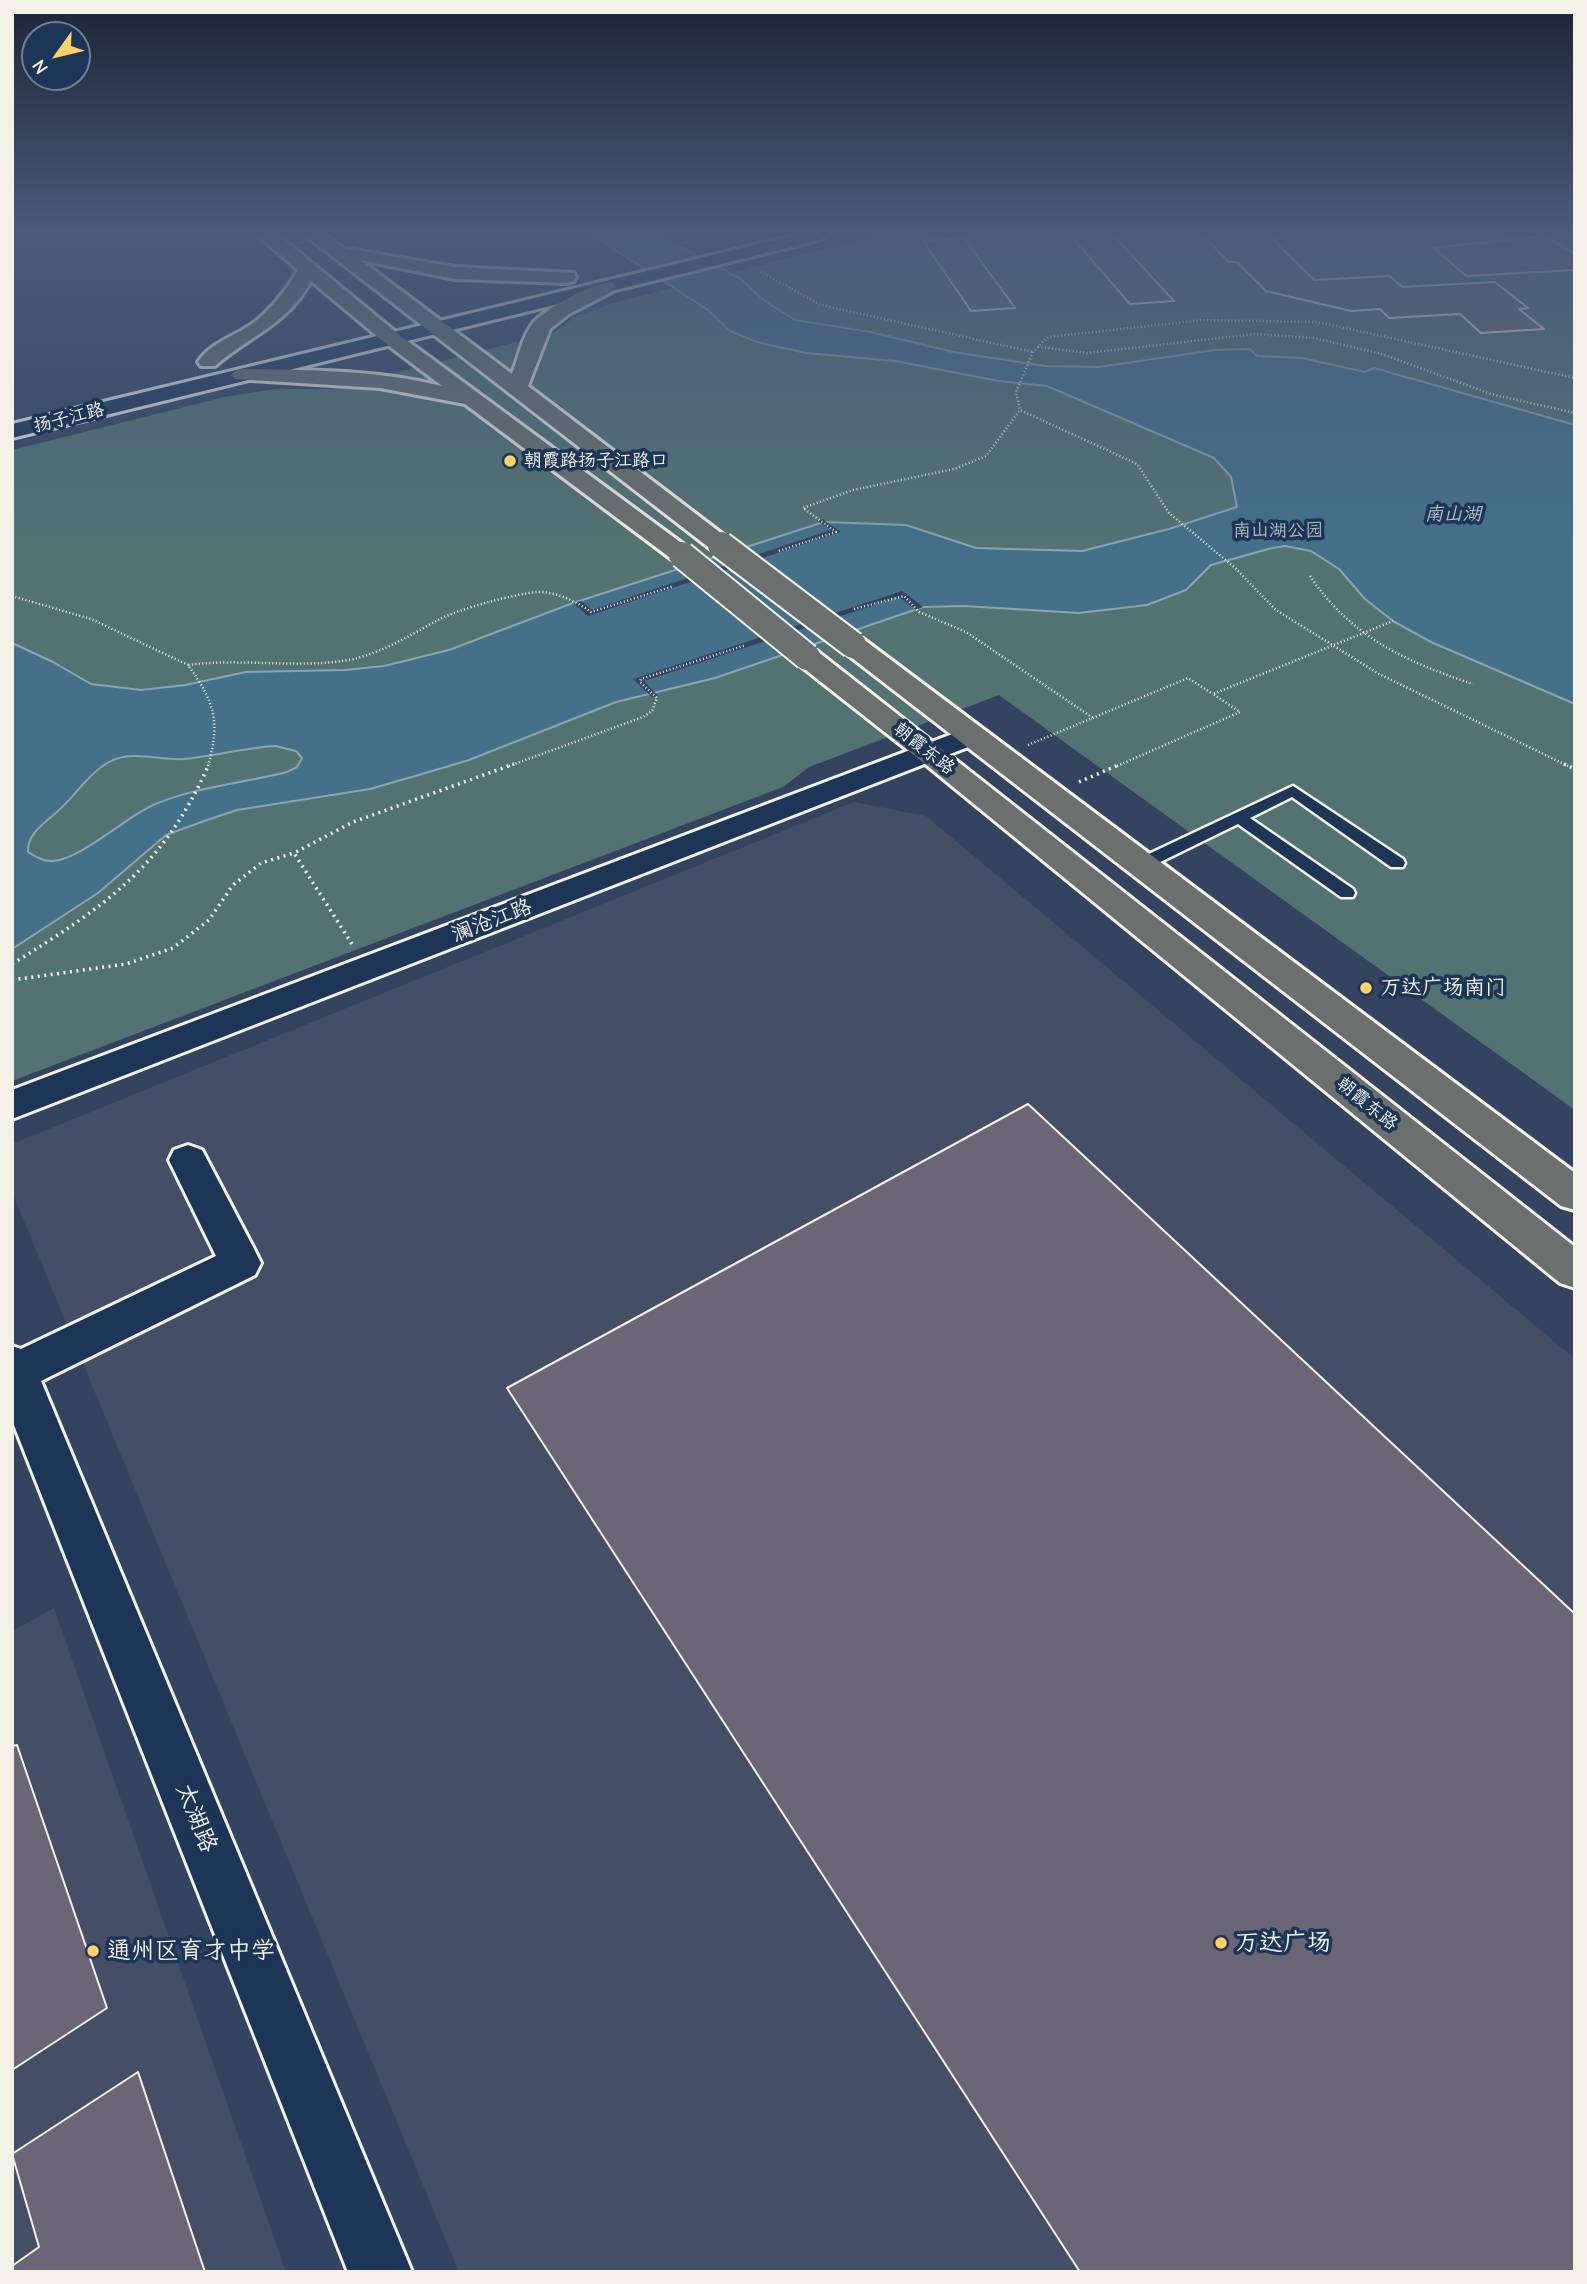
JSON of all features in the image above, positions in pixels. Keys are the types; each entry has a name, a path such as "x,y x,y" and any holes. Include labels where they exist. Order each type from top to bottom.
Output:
{"main road":[{"path":"208,362 234,342"},
{"name":"扬子江路","path":"12,413 208,362 323,342"},
{"name":"扬子江路","path":"12,432 242,375 349,342"},
{"name":"朝霞东路","path":"397,342 682,555 1575,1271"},
{"name":"朝霞东路","path":"456,342 1575,1195"},
{"path":"517,388 535,342"},
{"path":"242,375 337,377 406,386 479,404"},
{"name":"澜沧江路","path":"12,1105 971,736"},
{"path":"14,1368 240,1263 188,1160"},
{"name":"太湖路","path":"14,1368 380,2272"}],"lane":[{"path":"1140,865 1293,791 1397,863"},
{"path":"1239,817 1347,892"}],"path":[{"path":"986,342 1033,352"},
{"path":"778,551 836,532 803,508 853,490 954,469 986,456 1020,410 1016,391 1033,352 1043,342"},
{"path":"1038,347 1087,354 1191,342"},
{"path":"1328,342 1382,355 1492,394 1575,414"},
{"path":"1407,342 1575,378"},
{"path":"1020,410 1138,464 1169,513 1234,567 1276,610 1379,674 1575,769"},
{"path":"1310,576 1332,608 1363,631 1418,664 1473,684"},
{"path":"188,665 219,661 267,664 344,661 409,638 442,618 503,600 539,592 578,602 590,612 675,585"},
{"path":"12,596 91,619 188,665 201,677 213,705 216,727 212,757 187,811 166,841 133,877 94,912 12,964"},
{"path":"845,612 904,596 919,612 967,632 1093,718"},
{"path":"1213,694 1393,621"},
{"path":"12,980 126,964 173,948 209,920 233,885 261,863 294,853 353,822 643,717 652,711 657,698 640,682 641,679 756,642"},
{"path":"998,757 1188,678 1240,712 1050,796"},
{"path":"294,853 368,968"}],"shaded area":[{"path":"854,802 926,816 1575,1359 1575,2272 459,2272 12,1192 12,1144"},
{"name":"通州区育才中学","path":"54,1608 286,2272 12,2272 12,1631"}],"green space":[{"name":"南山湖公园","path":"519,342 1575,342 1575,1110 999,695 809,767 783,787 12,1081 12,450 229,396 277,389 330,389"}],"water":[{"name":"南山湖","path":"757,342 910,342 953,352 1045,366 1099,367 1215,350 1250,349 1257,356 1302,358 1365,372 1374,368 1575,425 1575,704 1431,642 1393,621 1365,599 1339,569 1311,551 1285,546 1272,548 1211,565 1186,590 1147,605 1079,613 964,606 923,607 715,678 616,702 469,760 422,774 370,789 237,810 166,835 98,893 12,949 12,643 91,684 141,690 185,685 246,672 345,670 384,666 449,650 573,603 824,522 906,525 976,548 1082,551 1169,529 1237,507 1231,477 1214,458 1047,386 999,381 895,361 806,353","holes":["275,746 296,751 302,758 297,767 287,772 201,790 151,806 64,859 46,861 28,852 30,839 38,829 94,773 110,761 131,756 184,759"]}],"pier":[{"path":"822,519 841,532 588,616 573,603 581,601 592,610 831,530 818,521"},
{"path":"902,591 923,607 916,610 899,597 644,681 658,696 652,697 633,679"}],"building":[{"name":"万达广场","path":"1028,1104 1575,1614 1575,2272 1080,2272 507,1388"},
{"path":"17,1745 107,2008 12,2070 12,1746"},
{"path":"138,2072 205,2272 12,2272 12,2266 39,2247 12,2154"}],"place":[{"name":"朝霞路扬子江路口","path":"510,461"},
{"name":"万达广场南门","path":"1366,988"},
{"name":"万达广场","path":"1221,1943"},
{"name":"通州区育才中学","path":"93,1951"}]}
